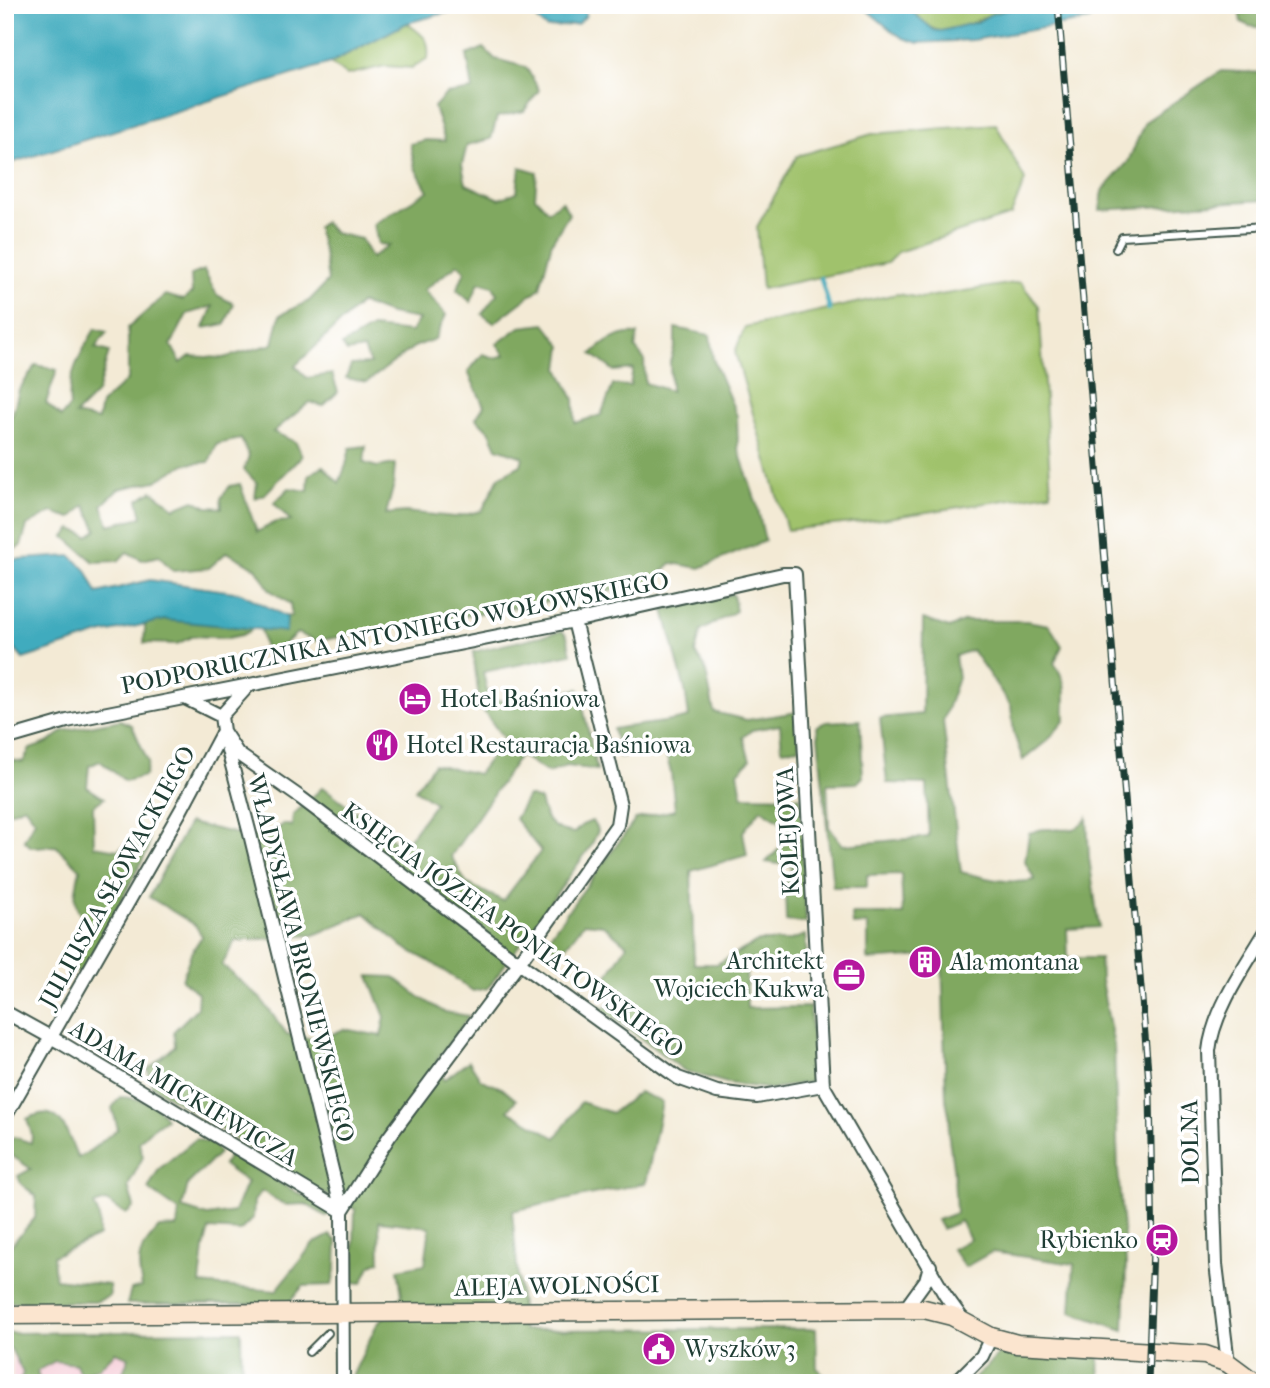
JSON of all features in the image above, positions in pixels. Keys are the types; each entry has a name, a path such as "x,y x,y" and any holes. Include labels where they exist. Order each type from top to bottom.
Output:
{"street":[{"name":"PODPORUCZNIKA ANTONIEGO WOŁOWSKIEGO","path":"5,739 67,721 574,621 783,574 795,574"},
{"name":"KOLEJOWA","path":"795,574 823,1085"},
{"path":"342,1211 389,1137 520,963 617,825 620,805 574,621"},
{"path":"185,698 221,716 249,685"},
{"name":"WŁADYSŁAWA BRONIEWSKIEGO","path":"221,716 342,1211 343,1383"},
{"name":"KSIĘCIA JÓZEFA PONIATOWSKIEGO","path":"223,731 238,754 678,1078 717,1092 757,1097 823,1085"},
{"name":"JULIUSZA SŁOWACKIEGO","path":"5,1116 181,810 223,731"},
{"name":"DOLNA","path":"1228,1363 1216,1264 1209,1051 1219,1016 1265,933"},
{"name":"ADAMA MICKIEWICZA","path":"5,1012 342,1211"},
{"path":"823,1085 951,1304 966,1323"},
{"path":"905,1308 926,1280 930,1266"},
{"name":"ALEJA WOLNOŚCI","path":"5,1315 905,1308 940,1311 991,1337 1017,1344 1178,1351 1205,1355 1228,1363"},
{"path":"956,1383 982,1356 991,1337"},
{"path":"1228,1363 1255,1383"}],"lane":[{"path":"1116,249 1122,237 1265,228"},
{"path":"309,1352 328,1333"}],"shaded area":[{"path":"242,1331 242,1383 13,1383 12,1332"}],"green space":[{"path":"911,5 1056,5 1000,12 961,28 941,31 928,25 909,10"},
{"path":"1235,5 1265,5 1265,28 1241,22 1239,9"},
{"path":"407,23 421,34 428,46 428,58 412,68 385,66 347,75 330,63"},
{"path":"484,48 495,59 526,67 539,90 524,111 497,117 491,139 467,145 462,165 466,184 499,199 517,192 520,167 537,172 535,197 548,211 562,201 569,214 552,242 540,288 494,323 482,314 497,294 493,286 479,282 471,302 457,290 465,271 458,264 424,290 446,315 435,339 414,347 367,382 346,378 351,365 370,364 364,349 347,352 342,345 372,328 411,332 419,319 390,314 361,303 295,366 307,378 332,374 338,392 323,406 310,402 273,432 296,442 302,456 264,495 255,498 257,483 244,470 249,456 241,439 217,444 209,462 185,464 156,481 119,489 102,505 109,525 142,517 138,500 152,491 175,508 194,500 207,507 222,508 221,498 230,486 240,484 257,532 276,522 291,521 274,503 289,488 308,491 309,475 323,466 339,483 350,448 366,446 364,463 377,467 395,464 393,488 386,514 405,512 455,517 482,511 499,477 521,465 523,457 497,448 490,432 476,418 484,406 468,372 483,354 495,358 505,355 497,344 520,327 545,324 562,346 559,369 574,399 575,423 601,415 613,385 630,386 633,369 614,371 592,354 607,342 619,336 638,334 635,348 644,359 645,383 671,391 670,362 675,345 675,328 710,335 713,359 737,416 738,448 757,505 765,541 700,568 671,563 646,588 611,591 316,641 297,633 282,646 265,650 260,625 242,635 228,638 193,636 177,644 144,643 146,612 244,617 292,616 290,604 270,590 256,568 227,552 209,568 173,571 159,556 142,560 127,552 118,561 94,562 65,537 72,529 88,536 97,530 85,505 71,518 52,512 27,526 21,546 5,554 5,413 12,416 19,390 36,365 57,370 46,403 61,417 70,406 72,375 85,347 95,329 107,332 95,348 109,352 97,393 75,415 98,420 101,404 128,379 128,328 165,295 183,300 192,293 191,275 204,270 217,295 234,304 225,324 204,328 213,306 187,314 171,345 181,363 190,356 223,358 273,344 280,315 309,301 328,281 317,228 324,222 334,233 361,239 371,258 389,245 378,244 374,224 428,191 415,168 410,144 426,140 445,141 434,107 446,94 473,90 467,55"},
{"path":"1221,71 1265,73 1265,200 1100,210 1103,190 1128,162 1145,122"},
{"path":"996,124 1025,180 1011,215 898,252 887,263 762,289 757,227 797,156 872,134"},
{"path":"1020,282 1039,306 1051,493 861,522 787,530 735,352 745,327 897,294 921,298"},
{"path":"733,594 736,611 701,631 695,653 705,667 714,712 747,720 798,712 799,748 782,750 780,725 752,730 743,737 750,760 738,772 742,796 800,797 806,923 786,921 785,885 793,866 766,862 788,840 780,821 761,809 743,832 747,855 691,871 694,964 717,964 759,941 788,941 805,935 808,970 746,967 747,1008 810,1007 814,1081 771,1089 727,1083 685,1071 597,1006 606,1007 613,997 600,988 627,945 603,925 584,923 559,955 548,938 636,819 675,810 671,773 664,746 620,757 613,729 689,717 685,690 664,610"},
{"path":"923,619 949,628 965,621 1027,621 1049,625 1062,646 1054,663 1064,684 1065,720 1048,740 1023,760 1014,734 1011,706 972,650 955,656 958,678 943,721 961,872 1007,881 1035,880 1025,862 1029,833 1044,829 1073,829 1087,818 1089,858 1099,927 1067,929 1068,958 1100,958 1101,981 1114,1046 1118,1171 1126,1264 1124,1330 1071,1312 1074,1264 992,1252 965,1267 952,1249 970,1239 960,1221 942,1229 937,1220 956,1213 948,1131 950,1119 946,1100 942,955 868,960 868,924 853,925 852,914 903,914 901,874 867,875 867,887 833,887 817,726 826,722 860,720 863,777 857,783 827,784 829,827 843,845 929,837 927,784 887,783 880,718 922,714"},
{"path":"562,631 567,636 571,654 483,672 489,699 504,701 579,689 597,770 567,766 548,773 520,755 451,856 466,883 503,901 541,851 515,819 528,796 540,800 547,819 560,830 574,833 582,825 592,821 598,831 591,846 488,988 473,991 434,964 403,947 365,913 314,935 235,941 222,965 261,999 287,1034 318,1040 344,1029 381,1036 385,1017 369,976 394,977 444,1012 469,1016 436,1061 444,1080 469,1061 481,1080 502,1088 516,1100 508,1110 556,1138 581,1102 612,1113 639,1092 662,1102 646,1183 512,1211 523,1330 816,1329 817,1368 833,1383 349,1383 376,1326 402,1295 398,1269 425,1264 430,1227 379,1221 380,1261 370,1266 362,1283 353,1282 355,1209 317,1190 152,1086 148,1069 175,1046 174,1031 197,1008 198,993 182,980 191,953 202,936 195,925 149,897 189,823 269,837 283,824 292,826 293,815 323,787 403,847 435,803 415,789 434,764 478,774 504,739 480,706 473,652"},
{"path":"120,720 132,725 148,762 145,776 125,781 100,761 89,766 87,787 104,798 93,806 94,846 118,850 142,834 149,838 148,850 83,973 75,972 71,960 93,930 77,909 76,888 80,869 56,846 31,847 24,840 35,820 24,806 5,812 5,759 23,762 30,749 47,743 64,731"},
{"path":"120,1097 152,1105 166,1119 139,1142 143,1157 128,1186 134,1207 126,1214 106,1201 94,1205 99,1217 99,1236 53,1256 55,1279 109,1285 110,1296 95,1302 5,1302 5,1252 35,1218 36,1196 21,1184 18,1176 31,1169 5,1151 5,1145 14,1137 31,1143 32,1135 27,1119 48,1114 62,1123 78,1158 118,1129 112,1108"},
{"path":"196,1139 213,1144 219,1153 188,1184 182,1208 207,1216 234,1212 247,1182 223,1165 230,1155 332,1212 326,1216 305,1204 285,1205 262,1191 254,1201 253,1218 240,1231 209,1229 200,1284 276,1291 313,1244 330,1235 337,1241 332,1285 303,1286 288,1304 127,1304 131,1290 142,1287 139,1261 143,1249 159,1228 177,1227 179,1211 148,1189 159,1169"},
{"path":"241,1331 242,1383 188,1383 173,1368 165,1381 119,1383 129,1357 115,1352 99,1368 80,1374 76,1364 55,1361 37,1371 40,1383 19,1383 23,1373 11,1349 5,1348 5,1333"},
{"path":"1007,1346 1099,1358 1100,1383 970,1383"}],"water":[{"path":"5,5 476,5 407,23 330,63 5,165"},
{"path":"551,5 579,5 586,12 585,17 577,24 547,28 538,21 537,13"},
{"path":"861,5 911,5 910,10 934,30 941,31 977,22 1004,10 1040,12 1056,5 1110,5 1089,20 973,40 918,43 892,31"},
{"path":"71,556 86,570 97,593 150,580 241,593 287,617 286,632 165,620 100,634 23,659 8,641 5,625 5,560"}],"waterway":[{"path":"821,278 830,310"}],"railway":[{"path":"1058,5 1150,1094 1153,1248 1148,1383"}],"place":[{"name":"Hotel Baśniowa","path":"415,699"},
{"name":"Hotel Restauracja Baśniowa","path":"382,745"},
{"name":"Ala montana","path":"925,962"},
{"name":"Architekt Wojciech Kukwa","path":"849,975"},
{"name":"Rybienko","path":"1162,1240"},
{"name":"Wyszków 3","path":"659,1349"}]}
